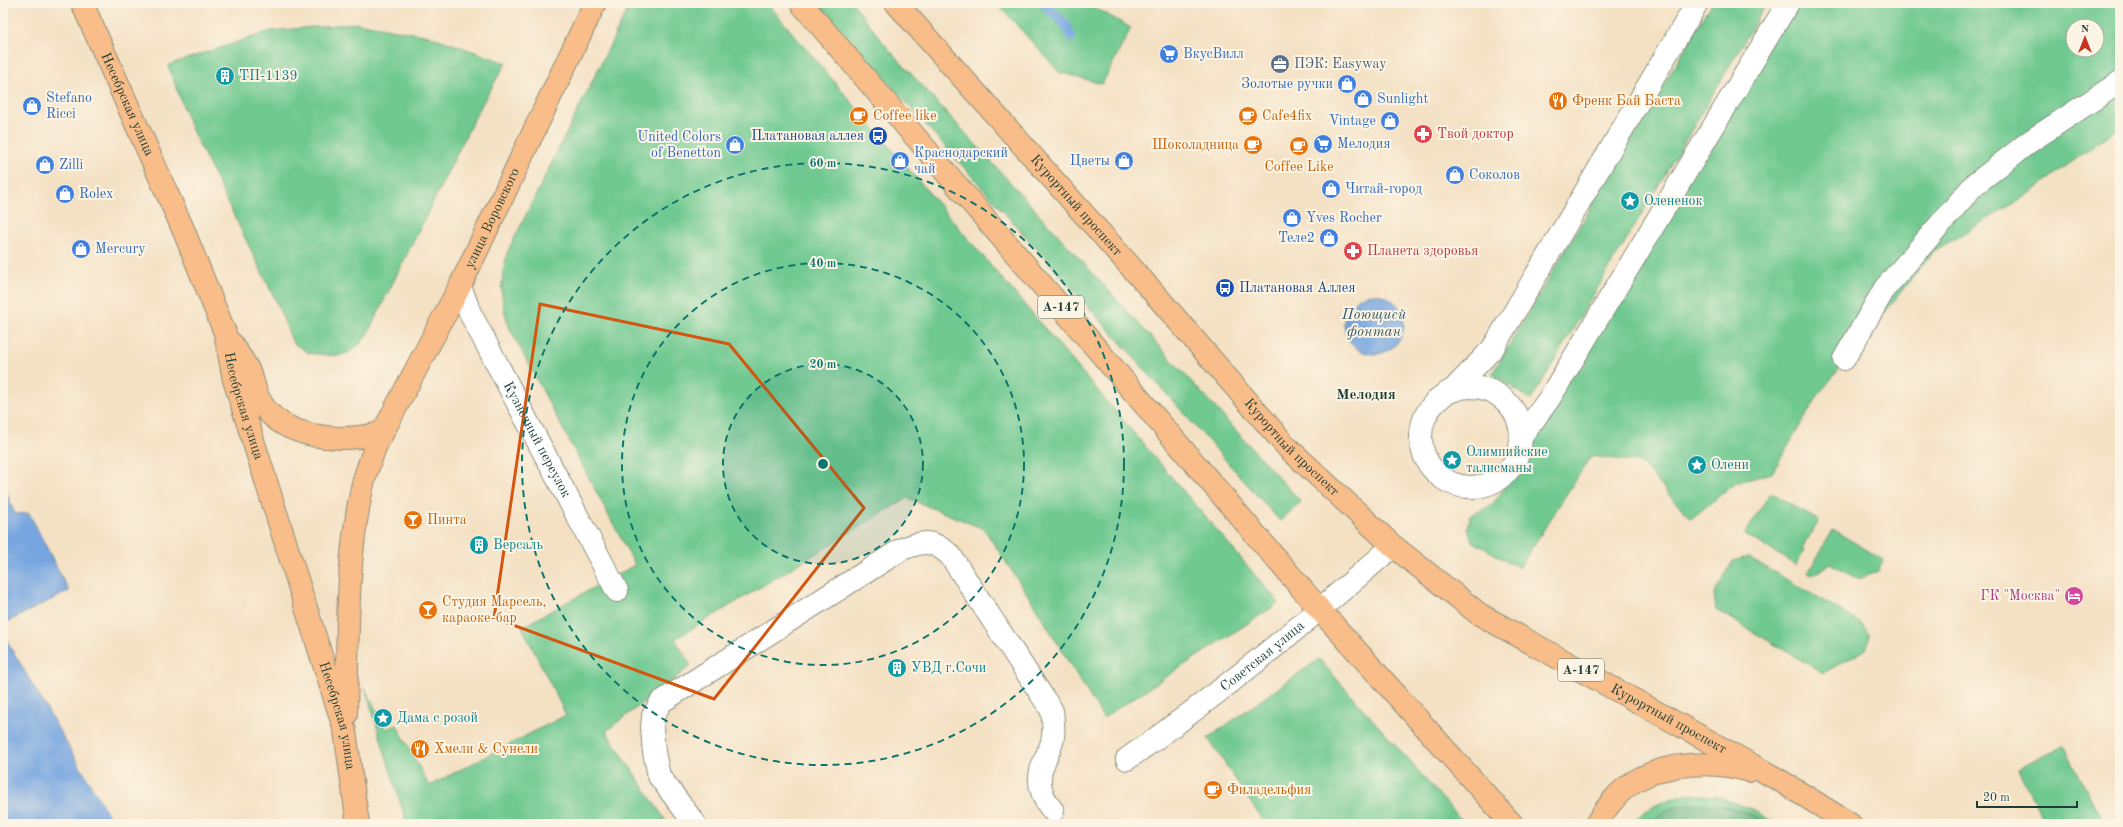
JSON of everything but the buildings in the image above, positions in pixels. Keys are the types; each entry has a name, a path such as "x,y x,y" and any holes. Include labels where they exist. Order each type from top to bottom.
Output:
{"main road":[{"name":"Несебрская улица","path":"82,3 183,229 225,333 234,380 345,731 358,824"},
{"name":"улица Воровского","path":"345,731 354,532 362,487 376,445 460,286 595,3"},
{"name":"А-147","path":"801,3 1320,610 1512,824"},
{"name":"Курортный проспект","path":"896,3 1149,287 1287,447 1393,546 1479,614 1779,780 1850,824"},
{"path":"225,333 250,374 259,399 271,414 289,427 310,435 336,439 366,437 383,432"},
{"name":"Курортный проспект","path":"1596,824 1618,794 1635,781 1659,771 1685,765 1712,765 1738,768 1779,780"}],"street":[{"path":"1452,391 1493,348 1698,3"},
{"path":"1520,437 1549,399 1788,3"},
{"path":"1844,359 1884,288 1974,185 2029,142 2120,82"},
{"name":"Кузнечный переулок","path":"460,286 470,313 617,592"},
{"path":"1471,387 1480,388 1498,395 1506,402 1517,418 1520,437 1517,456 1499,478 1490,483 1471,487 1452,483 1436,472 1425,456 1422,447 1421,432 1429,409 1443,395 1452,391 1471,387"},
{"path":"695,824 659,776 654,752 652,728 653,716 661,702 902,549 927,542 939,545 950,555 1052,711 1054,725 1052,742 1043,760 1040,777 1042,792 1052,812"},
{"name":"Советская улица","path":"1127,758 1184,719 1320,610 1393,546"}],"highlighted area":[{"path":"540,304 729,344 864,508 714,699 494,618"}],"green space":[{"path":"631,3 767,3 1279,603 1103,718 1033,603 984,529 907,498 675,639 691,666 606,731 668,824 407,824 365,688 386,729 397,725 429,786 566,715 522,627 635,565 510,329 502,299 502,283 507,253"},
{"path":"817,3 853,3 885,45 1301,502 1280,521"},
{"path":"997,3 1094,3 1094,7 1131,28 1102,84 1059,72"},
{"path":"1712,3 1767,3 1531,400 1492,374"},
{"path":"1788,3 2120,3 2120,127 2021,199 1934,251 1819,394 1772,473 1735,483 1691,519 1640,462 1591,456 1519,568 1472,541 1468,529 1470,516 1492,505 1507,485 1538,421"},
{"path":"357,23 430,36 506,63 478,111 368,333 360,344 350,352 338,356 309,353 293,343 276,301 191,128 168,65 271,31"},
{"path":"1771,492 1819,521 1802,548 1805,550 1796,565 1745,534"},
{"path":"1833,530 1884,560 1878,571 1859,579 1831,564 1812,575 1808,573"},
{"path":"1748,557 1860,622 1870,636 1866,649 1823,673 1716,610 1714,594 1733,561"},
{"path":"1319,659 1465,824 1265,824 1208,738"},
{"path":"2064,745 2104,824 2046,824 2018,769"},
{"path":"1685,794 1716,796 1751,809 1777,824 1630,824 1643,813 1656,805"},
{"path":"1693,803 1733,808 1751,814 1769,824 1650,824 1667,809"}],"water":[{"name":"Поющией фонтан","path":"1374,294 1391,299 1399,307 1404,324 1399,341 1391,349 1374,354 1357,349 1349,341 1344,324 1349,307 1357,299"},
{"path":"3,484 15,514 29,513 69,591 3,624"},
{"path":"3,634 114,824 3,824"}],"pier":[{"path":"3,632 5,633 116,824 114,824"}],"waterway":[{"path":"1043,3 1066,25 1071,37"}],"place":[{"name":"ВкусВилл","path":"1169,54"},
{"name":"ПЭК: Easyway","path":"1280,64"},
{"name":"ТП-1139","path":"225,76"},
{"name":"Золотые ручки","path":"1347,84"},
{"name":"Sunlight","path":"1363,99"},
{"name":"Френк Бай Баста","path":"1558,101"},
{"name":"Stefano Ricci","path":"32,106"},
{"name":"Coffee like","path":"859,116"},
{"name":"Cafe4fix","path":"1248,116"},
{"name":"Vintage","path":"1390,121"},
{"name":"Твой доктор","path":"1423,134"},
{"name":"Платановая аллея","path":"878,136"},
{"name":"Мелодия","path":"1323,144"},
{"name":"United Colors of Benetton","path":"735,145"},
{"name":"Шоколадница","path":"1253,145"},
{"name":"Coffee Like","path":"1299,146"},
{"name":"Краснодарский чай","path":"900,161"},
{"name":"Цветы","path":"1124,161"},
{"name":"Zilli","path":"45,165"},
{"name":"Соколов","path":"1455,175"},
{"name":"Читай-город","path":"1331,189"},
{"name":"Rolex","path":"65,194"},
{"name":"Олененок","path":"1630,201"},
{"name":"Yves Rocher","path":"1292,218"},
{"name":"Теле2","path":"1329,238"},
{"name":"Mercury","path":"81,249"},
{"name":"Планета здоровья","path":"1353,251"},
{"name":"Платановая Аллея","path":"1225,288"},
{"name":"Олимпийские талисманы","path":"1452,460"},
{"name":"Олени","path":"1697,465"},
{"name":"Пинта","path":"413,520"},
{"name":"Версаль","path":"479,545"},
{"name":"ГК \"Москва\"","path":"2074,596"},
{"name":"Студия Марсель, караоке-бар","path":"428,610"},
{"name":"УВД г.Сочи","path":"897,668"},
{"name":"Дама с розой","path":"383,718"},
{"name":"Хмели & Сунели","path":"420,749"},
{"name":"Филадельфия","path":"1213,790"}],"district":[{"name":"Мелодия","path":"1366,395"}]}
